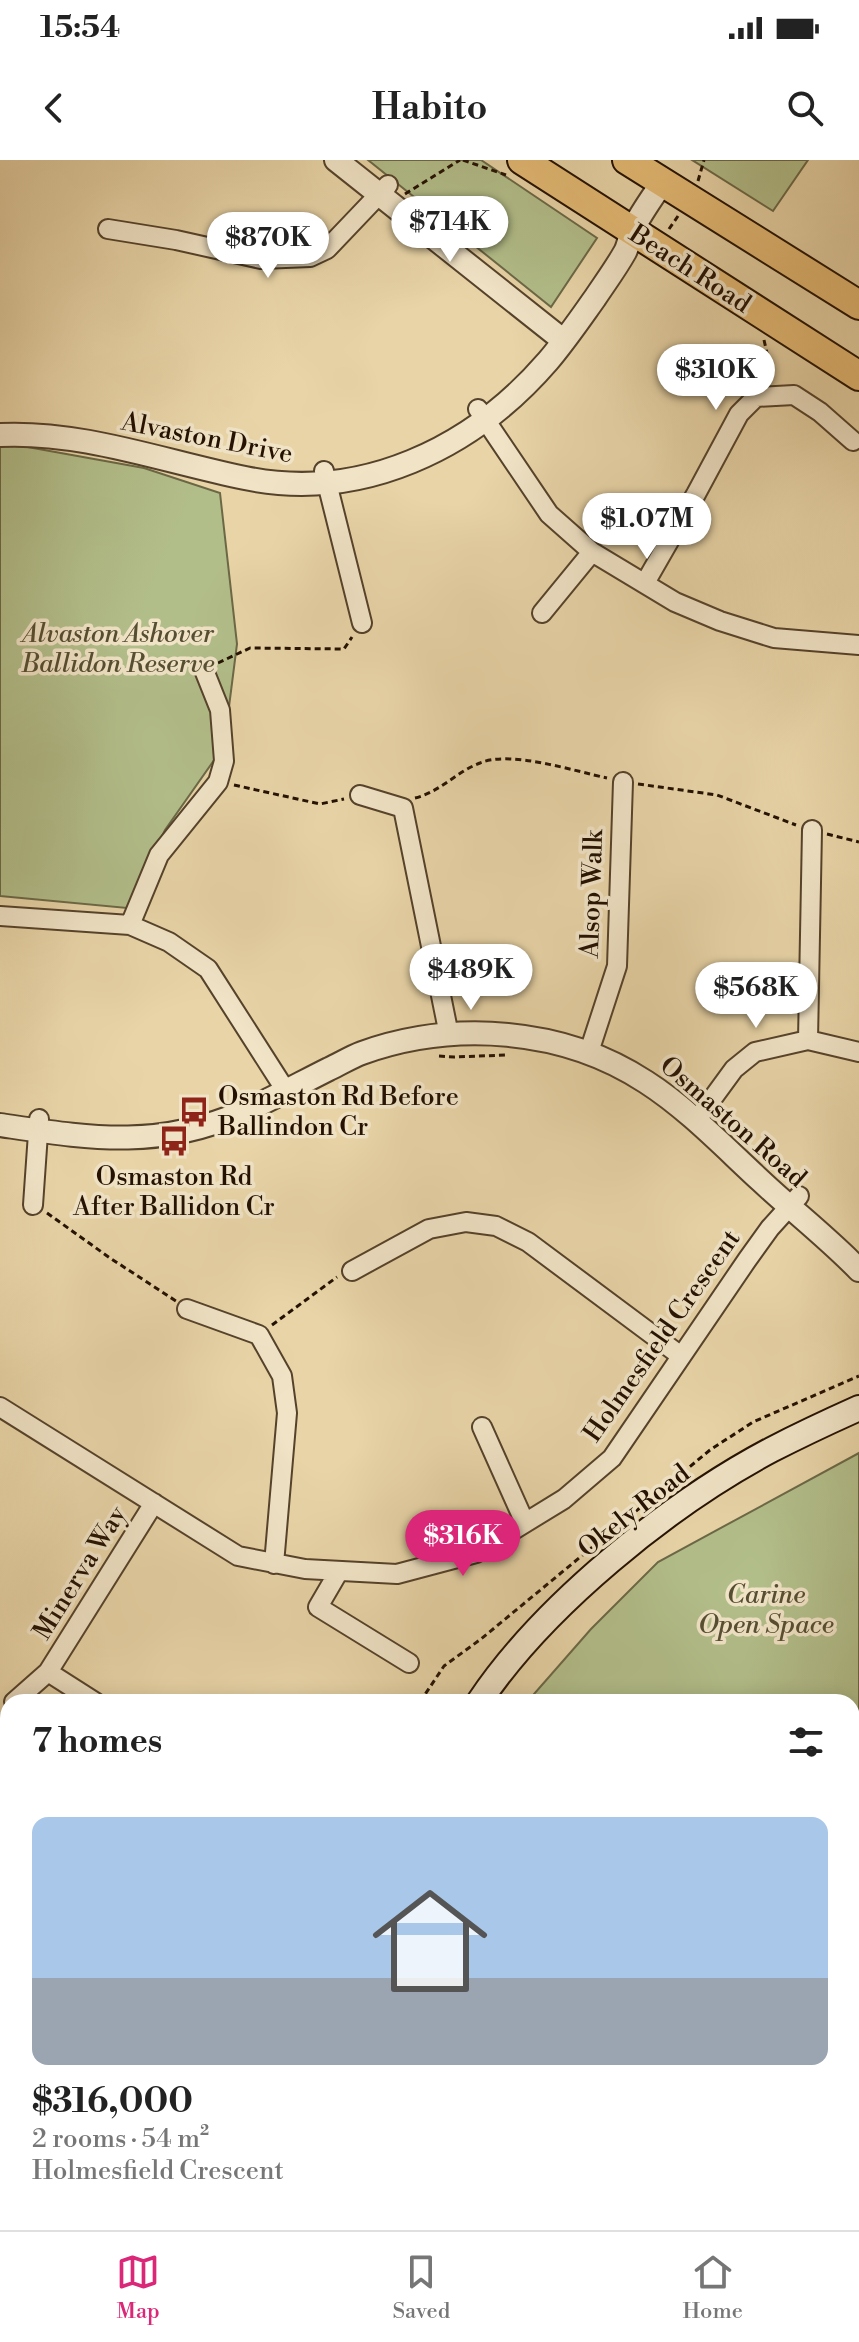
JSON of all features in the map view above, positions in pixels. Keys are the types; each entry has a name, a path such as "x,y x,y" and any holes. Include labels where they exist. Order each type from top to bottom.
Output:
{"main road":[{"name":"Beach Road","path":"522,160 859,376"},
{"path":"627,160 859,305"},
{"name":"Okely Road","path":"484,1694 559,1607 668,1517 706,1489 769,1451 859,1408"}],"street":[{"path":"336,160 390,192"},
{"path":"357,160 390,192 563,333"},
{"name":"Alvaston Drive","path":"0,422 89,428 249,468 325,478 356,479 421,458 460,438 481,414 520,391 627,250 632,232 662,183"},
{"path":"108,229 261,259 310,257 327,249 390,192"},
{"path":"645,583 739,414 756,397 794,395 820,412 853,441"},
{"path":"481,414 549,514 592,552 675,602 720,621 774,638 859,645"},
{"name":"Alvaston Drive","path":"0,435 65,438 248,479 294,485 325,478"},
{"path":"325,478 362,623"},
{"path":"542,613 592,552"},
{"path":"130,925 159,855 218,782 224,761 220,710 204,670"},
{"name":"Alsop Walk","path":"591,1045 617,966 623,782"},
{"path":"360,795 403,808 447,1028"},
{"path":"808,1040 812,830"},
{"path":"0,916 130,925 169,942 208,969 283,1086"},
{"name":"Osmaston Road","path":"0,1113 99,1139 172,1134 216,1123 283,1086 361,1053 447,1028 591,1045 700,1115 794,1202 859,1270"},
{"path":"700,1115 734,1069 755,1052 808,1040 859,1052"},
{"name":"Osmaston Road","path":"0,1125 38,1125"},
{"path":"33,1205 38,1125"},
{"name":"Osmaston Road","path":"794,1202 859,1252"},
{"name":"Holmesfield Crescent","path":"0,1407 238,1556 305,1569 397,1574 476,1553 564,1499 612,1458 747,1260 794,1202"},
{"path":"352,1271 429,1229 466,1222 496,1226 528,1242 681,1356"},
{"path":"187,1309 259,1335 282,1376 287,1413 274,1564"},
{"path":"482,1427 525,1523"},
{"name":"Minerva Way","path":"23,1694 48,1672 154,1503"},
{"path":"339,1571 318,1607 409,1663"},
{"path":"48,1672 82,1694"}],"path":[{"path":"390,192 460,160"},
{"path":"763,335 777,394"},
{"path":"204,670 250,648 344,649 362,623"},
{"path":"403,808 409,800 428,795 480,763 507,757 623,782 717,795 812,830 859,842"},
{"path":"218,782 320,804 360,795"},
{"path":"430,1055 508,1055"},
{"path":"33,1205 187,1309"},
{"path":"259,1335 338,1276 352,1271"}],"green space":[{"path":"368,160 481,160 597,238 551,307"},
{"path":"692,160 808,160 773,211"},
{"name":"Alvaston Ashover Ballidon Reserve","path":"0,446 22,446 144,468 220,493 237,644 224,746 165,830 127,908 0,896"},
{"name":"Carine Open Space","path":"859,1453 859,1694 534,1694 591,1629 658,1562"}],"place":[{"name":"Osmaston Rd Before Ballindon Cr","path":"194,1112"},
{"name":"Osmaston Rd After Ballidon Cr","path":"174,1141"}]}
